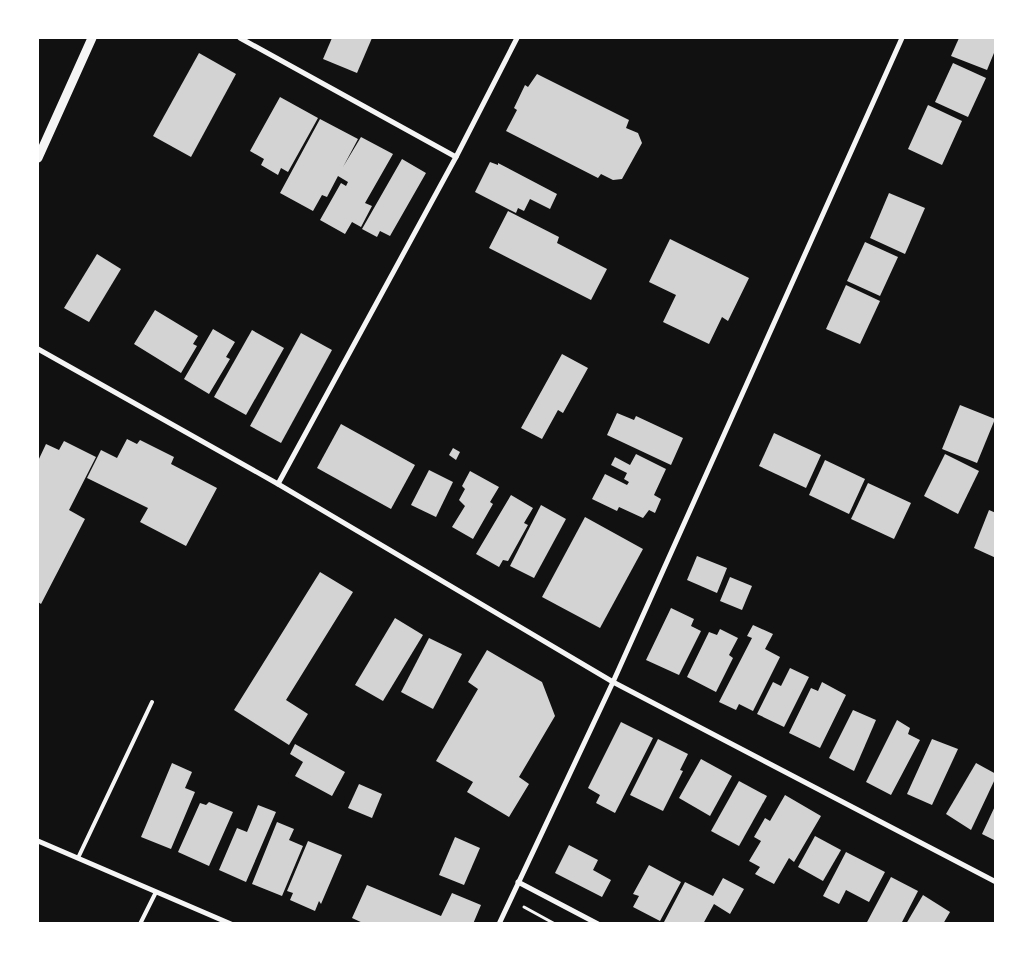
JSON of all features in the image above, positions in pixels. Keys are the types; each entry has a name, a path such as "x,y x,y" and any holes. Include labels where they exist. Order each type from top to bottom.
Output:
{"street":[{"path":"38,158 92,38"},
{"path":"240,38 456,157"},
{"path":"278,484 456,157 517,38"},
{"path":"499,924 613,682 902,38"},
{"path":"38,349 278,484 613,682 996,882"},
{"path":"38,841 231,924"},
{"path":"518,882 598,924"}],"lane":[{"path":"78,858 152,702"},
{"path":"140,924 156,892"}],"path":[{"path":"510,900 555,924"}],"building":[{"path":"332,38 372,38 357,73 323,59"},
{"path":"959,38 996,38 996,48 987,70 951,56"},
{"path":"199,53 236,74 191,157 153,136"},
{"path":"953,63 986,78 968,117 935,102"},
{"path":"537,74 629,120 626,128 638,133 642,143 622,179 613,180 601,174 598,178 506,131 517,110 514,108 525,85 528,87"},
{"path":"280,97 318,118 288,172 281,168 278,175 261,165 264,159 250,151"},
{"path":"928,105 962,121 942,165 908,149"},
{"path":"320,119 358,139 343,167 361,137 393,154 365,203 372,206 361,227 352,222 345,234 320,220 341,183 346,186 348,182 338,176 327,197 322,195 313,211 280,193"},
{"path":"402,159 426,173 390,236 380,231 377,237 362,229"},
{"path":"490,162 498,165 498,163 557,194 550,209 530,199 524,211 518,208 516,213 475,192"},
{"path":"889,193 925,208 905,254 870,238"},
{"path":"508,211 559,237 557,243 607,269 591,300 489,248"},
{"path":"670,239 749,278 728,321 722,317 709,344 663,322 676,295 649,282"},
{"path":"865,242 898,257 880,296 847,281"},
{"path":"97,254 121,269 89,322 64,308"},
{"path":"846,285 880,301 860,344 826,329"},
{"path":"155,310 198,336 193,344 197,346 181,373 134,344"},
{"path":"213,329 235,342 226,357 230,359 209,394 184,379"},
{"path":"252,330 284,348 246,415 214,397"},
{"path":"301,333 332,350 281,443 250,426"},
{"path":"562,354 588,368 563,413 558,410 542,439 521,428"},
{"path":"960,405 995,419 977,463 942,449"},
{"path":"617,413 634,420 636,416 683,438 671,465 607,435"},
{"path":"341,424 415,465 391,509 317,468"},
{"path":"774,433 821,455 806,488 759,466"},
{"path":"127,439 137,444 140,440 174,457 171,464 217,488 186,546 140,522 148,508 87,478 101,450 117,458"},
{"path":"64,441 96,457 69,510 85,519 41,604 38,602 38,461 46,444 59,450"},
{"path":"453,448 460,452 456,460 449,455"},
{"path":"636,454 666,469 654,495 661,499 655,513 649,510 643,518 619,507 617,511 592,499 605,474 627,485 629,482 624,479 627,473 611,465 615,457 630,465"},
{"path":"945,454 979,471 958,514 924,496"},
{"path":"825,460 865,479 849,514 809,495"},
{"path":"429,470 453,482 436,517 411,505"},
{"path":"470,471 499,487 490,502 493,504 473,539 452,527 465,506 459,500 465,489 462,486"},
{"path":"868,483 911,503 894,539 851,519"},
{"path":"511,495 533,508 524,523 528,525 508,561 503,560 499,567 476,554"},
{"path":"541,505 566,519 534,578 510,566"},
{"path":"989,510 996,513 996,558 974,548"},
{"path":"585,517 643,549 600,628 542,597"},
{"path":"697,556 727,568 717,593 687,580"},
{"path":"320,572 353,592 286,700 308,714 289,745 234,710"},
{"path":"730,577 752,586 742,610 720,601"},
{"path":"671,608 694,619 691,626 701,631 679,675 646,660"},
{"path":"395,618 423,635 383,701 355,685"},
{"path":"753,625 773,634 765,649 780,657 753,711 739,704 736,710 719,702 752,638 747,636"},
{"path":"720,629 738,638 729,655 733,658 716,692 687,677 709,632 717,635"},
{"path":"429,638 462,654 433,709 401,692"},
{"path":"487,650 542,682 555,716 519,777 529,784 509,817 467,792 473,782 436,761 478,689 468,682"},
{"path":"790,668 809,677 784,727 757,714 773,682 781,686"},
{"path":"822,682 846,695 820,748 789,733 811,688 818,691"},
{"path":"853,710 876,720 854,771 829,758"},
{"path":"897,720 910,728 908,734 920,740 891,795 866,782"},
{"path":"621,722 653,738 615,813 596,803 600,795 588,788"},
{"path":"658,739 688,754 680,770 683,771 663,811 630,795"},
{"path":"932,739 958,749 932,805 907,794"},
{"path":"295,744 345,772 332,796 295,776 303,762 290,754"},
{"path":"701,759 732,776 710,816 679,798"},
{"path":"172,763 192,772 185,788 195,792 171,849 141,837"},
{"path":"976,763 996,774 996,777 971,830 946,814"},
{"path":"739,781 767,796 739,846 711,831"},
{"path":"359,784 382,794 372,818 348,808"},
{"path":"785,795 821,816 794,862 789,858 774,884 755,874 760,867 749,861 761,841 754,837 765,818 770,821"},
{"path":"209,802 233,812 209,866 178,852 200,803 206,805"},
{"path":"996,804 996,841 982,834"},
{"path":"258,805 276,812 246,882 219,870 237,828 247,832"},
{"path":"277,822 294,829 289,840 303,846 282,896 252,884"},
{"path":"815,836 841,850 823,881 798,867"},
{"path":"455,837 480,848 464,885 439,875"},
{"path":"308,841 342,855 321,904 319,901 315,911 290,900 293,893 287,891"},
{"path":"569,845 598,860 593,870 611,880 602,897 555,873"},
{"path":"846,852 885,872 869,902 846,890 839,904 823,896"},
{"path":"649,865 681,882 660,921 633,907 639,896 633,894"},
{"path":"891,877 918,891 901,924 866,924"},
{"path":"723,878 744,889 730,914 714,904 703,924 664,922 685,882 713,896"},
{"path":"367,885 441,916 452,893 481,905 473,924 365,924 352,918"},
{"path":"923,895 950,912 943,924 906,924"}]}
